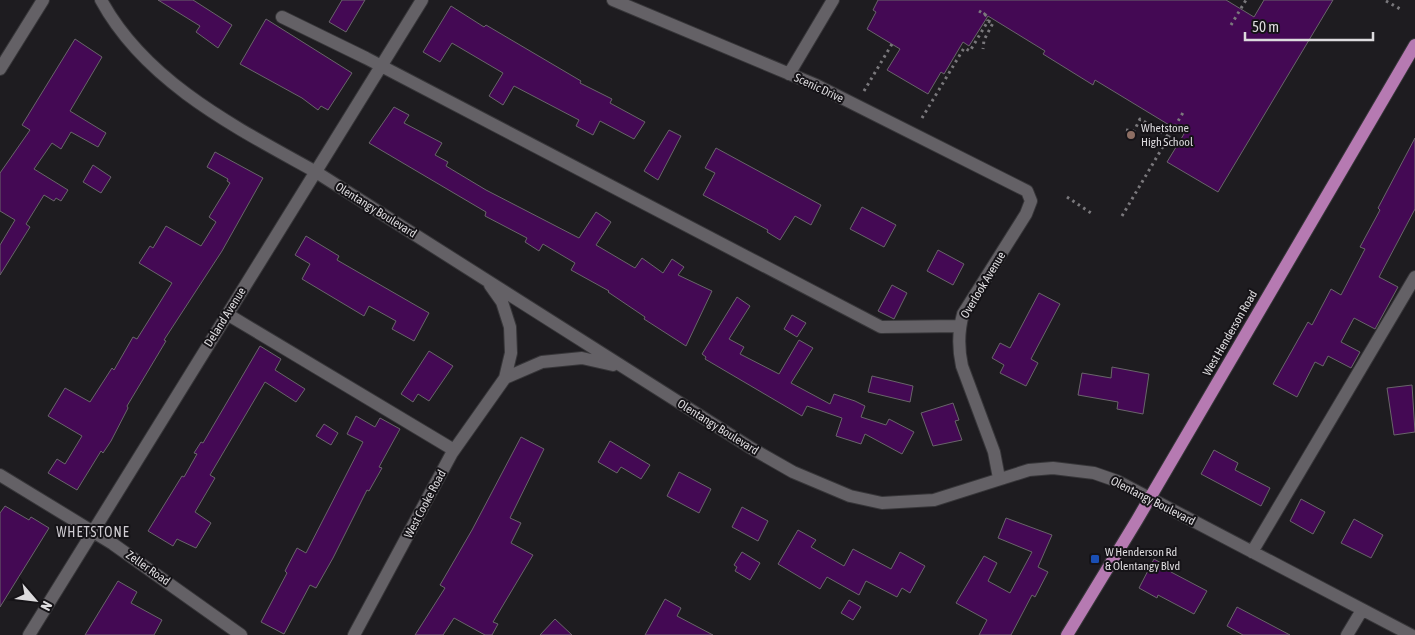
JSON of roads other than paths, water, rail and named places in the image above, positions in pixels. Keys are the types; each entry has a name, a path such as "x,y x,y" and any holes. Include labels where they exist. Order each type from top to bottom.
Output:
{"main road":[{"name":"West Henderson Road","path":"1067,635 1150,498 1415,45"}],"street":[{"path":"0,69 43,0"},
{"name":"Olentangy Boulevard","path":"101,0 132,45 162,75 214,112 316,172 622,367 776,462 850,496 882,503 934,500 1029,470 1074,469 1117,481 1410,635"},
{"name":"Deland Avenue","path":"29,635 422,0"},
{"name":"Scenic Drive","path":"613,0 789,74 1020,186"},
{"path":"789,74 833,0"},
{"path":"282,17 382,66 881,327 959,326"},
{"name":"Overlook Avenue","path":"999,478 994,452 962,366 959,353 959,326 963,314 1026,214 1031,201 1027,191 1020,186"},
{"path":"1252,552 1415,277"},
{"name":"West Cooke Road","path":"354,635 454,450 505,378 511,353 510,327 502,302 487,280"},
{"path":"227,314 454,450"},
{"path":"505,378 542,362 566,359 582,358 622,367"},
{"name":"Zeller Road","path":"0,475 93,532 241,635"},
{"path":"1347,635 1362,610"}],"place":[{"name":"Whetstone High School","path":"1131,135"},
{"name":"W Henderson Rd & Olentangy Blvd","path":"1095,559"}],"district":[{"name":"WHETSTONE","path":"93,532"}]}
